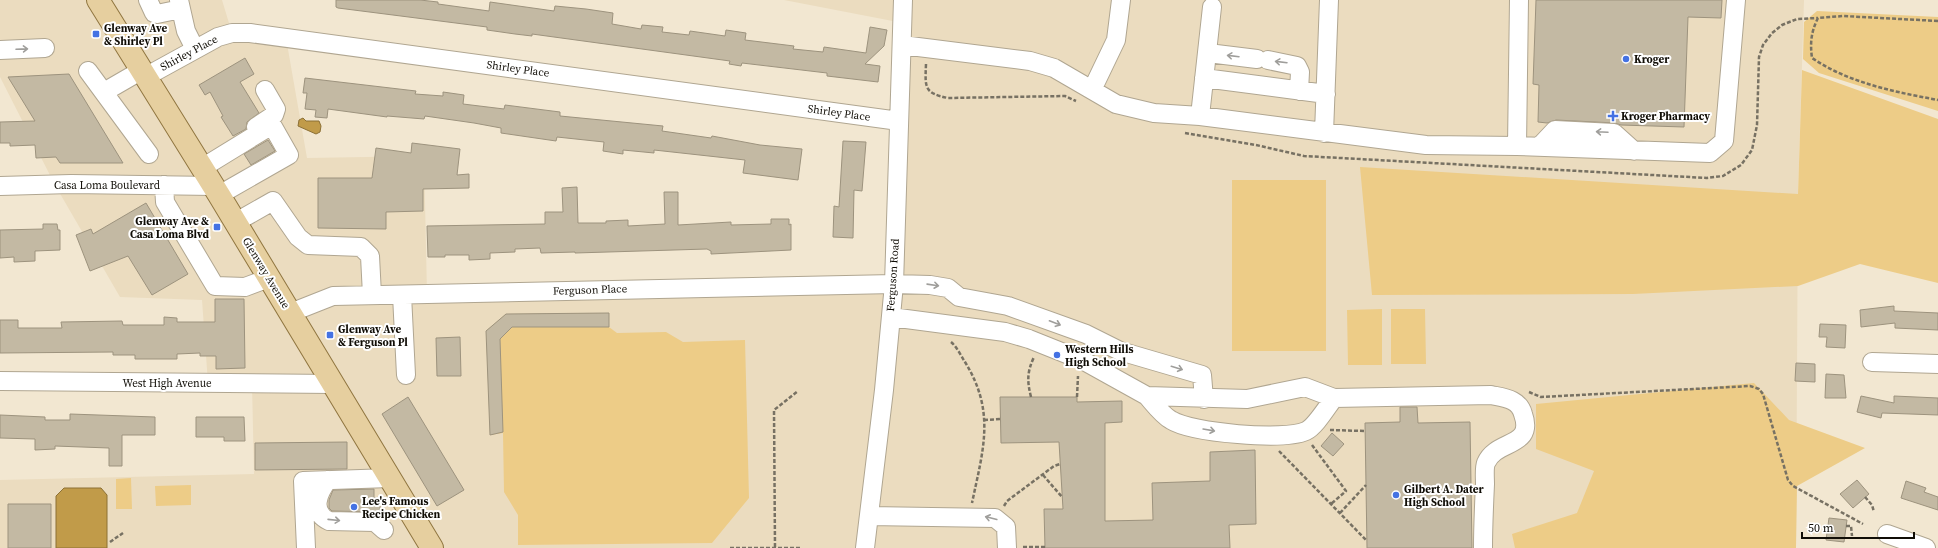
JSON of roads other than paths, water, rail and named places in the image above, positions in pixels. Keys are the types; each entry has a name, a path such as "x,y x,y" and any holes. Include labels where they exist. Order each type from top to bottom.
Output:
{"main road":[{"name":"Glenway Avenue","path":"98,0 145,73 236,222 432,548"}],"street":[{"path":"148,0 154,13 157,14 180,5 186,31 195,49"},
{"name":"Ferguson Road","path":"865,548 894,284 903,0"},
{"path":"1092,90 1116,40 1121,0"},
{"path":"1324,133 1329,0"},
{"path":"1517,146 1519,0"},
{"path":"902,45 1030,61 1054,68 1116,104 1154,113 1200,116 1426,145 1517,146 1710,154 1724,141 1736,0"},
{"path":"1200,116 1212,7"},
{"name":"Shirley Place","path":"104,92 218,37 232,34 250,33 899,121"},
{"path":"0,50 45,48"},
{"path":"1208,53 1297,66 1300,72 1299,91"},
{"path":"88,71 149,154"},
{"path":"1204,78 1326,94"},
{"path":"201,165 274,116 276,109 265,90"},
{"path":"201,165 272,125 290,155 217,191"},
{"path":"164,185 165,202 215,286 245,287 269,278"},
{"name":"Casa Loma Boulevard","path":"0,186 164,185 217,191"},
{"path":"236,222 273,201 298,237 308,245 361,247 370,256 372,295"},
{"name":"Ferguson Place","path":"290,313 333,296 894,284 930,285 948,288 959,297 1008,306 1086,334 1120,351 1202,375 1204,398"},
{"path":"402,295 406,375"},
{"path":"891,317 1005,332 1041,343 1084,361 1147,396 1171,420 1201,429 1229,434 1297,435 1308,430 1334,398"},
{"path":"1872,362 1938,364"},
{"name":"West High Avenue","path":"0,381 333,384"},
{"path":"1147,396 1247,398 1305,387 1334,398 1492,395 1509,398 1521,407 1526,422 1524,434 1514,443 1496,449 1486,463 1483,548"},
{"path":"306,548 303,481 390,478"},
{"path":"328,480 318,495 322,518 329,521 375,522 384,530"},
{"path":"869,516 995,518 1006,527 1007,548"},
{"path":"1887,534 1926,548"}],"place":[{"name":"Glenway Ave & Shirley Pl","path":"96,34"},
{"name":"Kroger","path":"1626,59"},
{"name":"Kroger Pharmacy","path":"1613,116"},
{"name":"Glenway Ave & Casa Loma Blvd","path":"217,227"},
{"name":"Glenway Ave & Ferguson Pl","path":"330,335"},
{"name":"Western Hills High School","path":"1057,355"},
{"name":"Gilbert A. Dater High School","path":"1396,495"},
{"name":"Lee's Famous Recipe Chicken","path":"354,507"}]}
